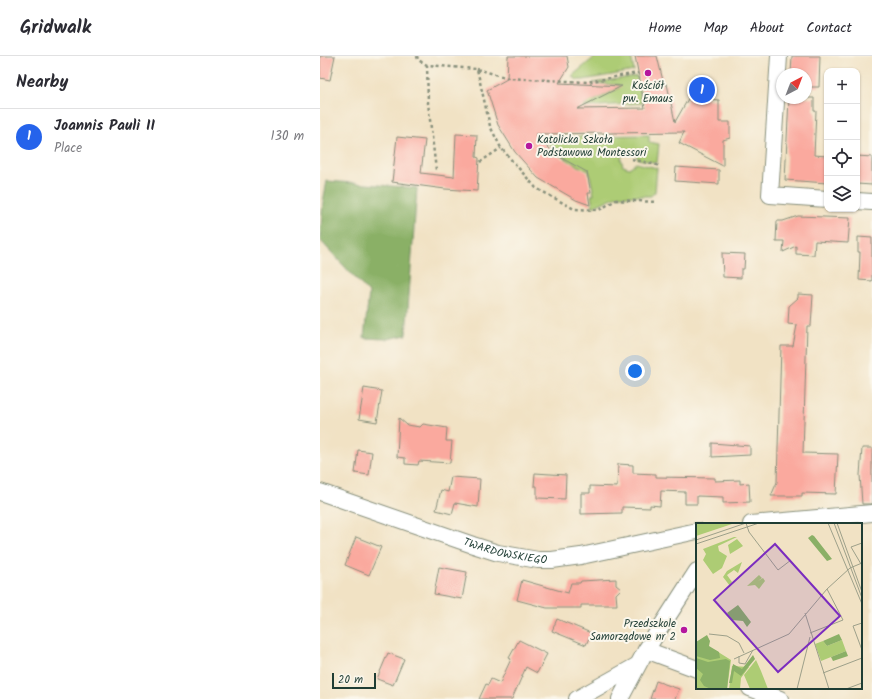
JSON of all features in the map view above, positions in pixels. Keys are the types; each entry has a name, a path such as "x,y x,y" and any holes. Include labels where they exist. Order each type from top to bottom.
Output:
{"street":[{"path":"779,56 770,195 824,199"},
{"path":"860,201 872,202"},
{"name":"TWARDOWSKIEGO","path":"320,492 498,553 538,560 552,560 581,556 696,531"},
{"path":"762,523 872,513"},
{"path":"620,699 636,666 696,573"},
{"path":"646,650 696,669"},
{"path":"577,699 636,666"},
{"path":"753,689 780,699"}],"path":[{"path":"417,56 418,60 427,65 477,69 508,78 587,82 638,73"},
{"path":"427,65 428,103 436,170"},
{"path":"477,69 490,126 501,148 536,188 574,210 599,210 616,200 657,202"},
{"path":"480,162 501,148"},
{"path":"632,159 661,166"}],"green space":[{"path":"596,56 631,56 634,71 583,80 577,80 572,76"},
{"path":"637,76 642,103 583,107 592,100 594,101 619,88 619,85 593,83"},
{"path":"649,135 649,142 659,144 657,163 638,159 635,152 628,150 623,153 621,159 623,166 629,168 636,163 657,168 655,192 651,196 617,196 593,207 591,195 594,195 589,171 564,157 548,143 544,137"},
{"path":"327,181 417,188 406,335 387,339 364,338 369,293 320,240 323,202"}],"building":[{"path":"320,56 335,56 330,80 320,78"},
{"path":"508,56 567,56 569,67 559,83 622,86 577,109 645,108 635,56 657,56 664,85 667,84 675,122 693,90 699,89 705,92 707,99 719,100 719,122 730,122 730,138 723,140 723,166 679,143 684,132 535,134 556,155 587,172 591,193 588,193 590,205 576,200 538,178 515,152 498,125 487,90 507,79"},
{"path":"792,56 820,56 819,87 812,87 812,68 791,68"},
{"path":"812,98 814,98 814,111 816,111 814,155 824,156 824,183 785,180 789,104 812,104"},
{"path":"456,134 477,135 476,157 479,158 477,191 445,189 392,182 397,137 425,140 421,173 454,177"},
{"path":"860,156 872,157 872,185 860,184"},
{"path":"676,167 719,170 719,184 675,181"},
{"path":"798,216 850,218 848,243 815,241 814,255 796,254 796,246 783,252 784,241 776,241 777,221 783,221"},
{"path":"858,237 872,238 872,281 859,280 860,252 858,252"},
{"path":"722,253 745,254 744,269 741,269 741,278 723,277"},
{"path":"798,294 813,295 811,326 807,326 803,453 838,454 836,494 802,493 802,496 771,496 777,482 781,346 793,346 797,325 788,324 789,306 798,298"},
{"path":"364,388 382,391 377,422 359,419"},
{"path":"399,418 407,425 420,427 423,424 447,428 446,441 452,441 450,463 419,461 418,465 405,464 405,458 397,457"},
{"path":"712,443 750,446 750,455 712,457"},
{"path":"862,448 872,448 872,504 862,504 860,475"},
{"path":"358,450 372,452 369,475 355,473"},
{"path":"618,464 633,465 633,473 656,474 656,477 715,478 715,481 740,480 740,484 749,483 750,502 723,503 723,497 697,496 697,504 685,504 685,492 661,491 660,506 650,505 650,508 622,507 622,513 581,514 581,493 590,493 590,486 617,487"},
{"path":"535,473 566,475 565,499 537,498 537,486 534,486"},
{"path":"451,477 480,479 478,507 455,503 452,514 436,510 441,490 448,492"},
{"path":"356,537 381,547 369,575 345,565"},
{"path":"439,567 467,572 462,599 434,594"},
{"path":"616,579 616,585 621,589 616,594 617,605 581,605 581,608 547,608 517,600 522,580 568,593 571,583"},
{"path":"557,619 591,633 586,645 552,631"},
{"path":"519,640 547,654 537,673 526,667 512,699 479,699 486,684 488,685 491,679 500,683 511,659 509,658"},
{"path":"388,653 404,659 393,685 377,679"},
{"path":"656,681 679,689 675,699 650,699"}],"place":[{"name":"Kościół pw. Emaus","path":"648,73"},
{"name":"Joannis Pauli II","path":"702,90"},
{"name":"Katolicka Szkoła Podstawowa Montessori","path":"529,146"},
{"name":"Przedszkole Samorządowe nr 2","path":"684,630"}]}
